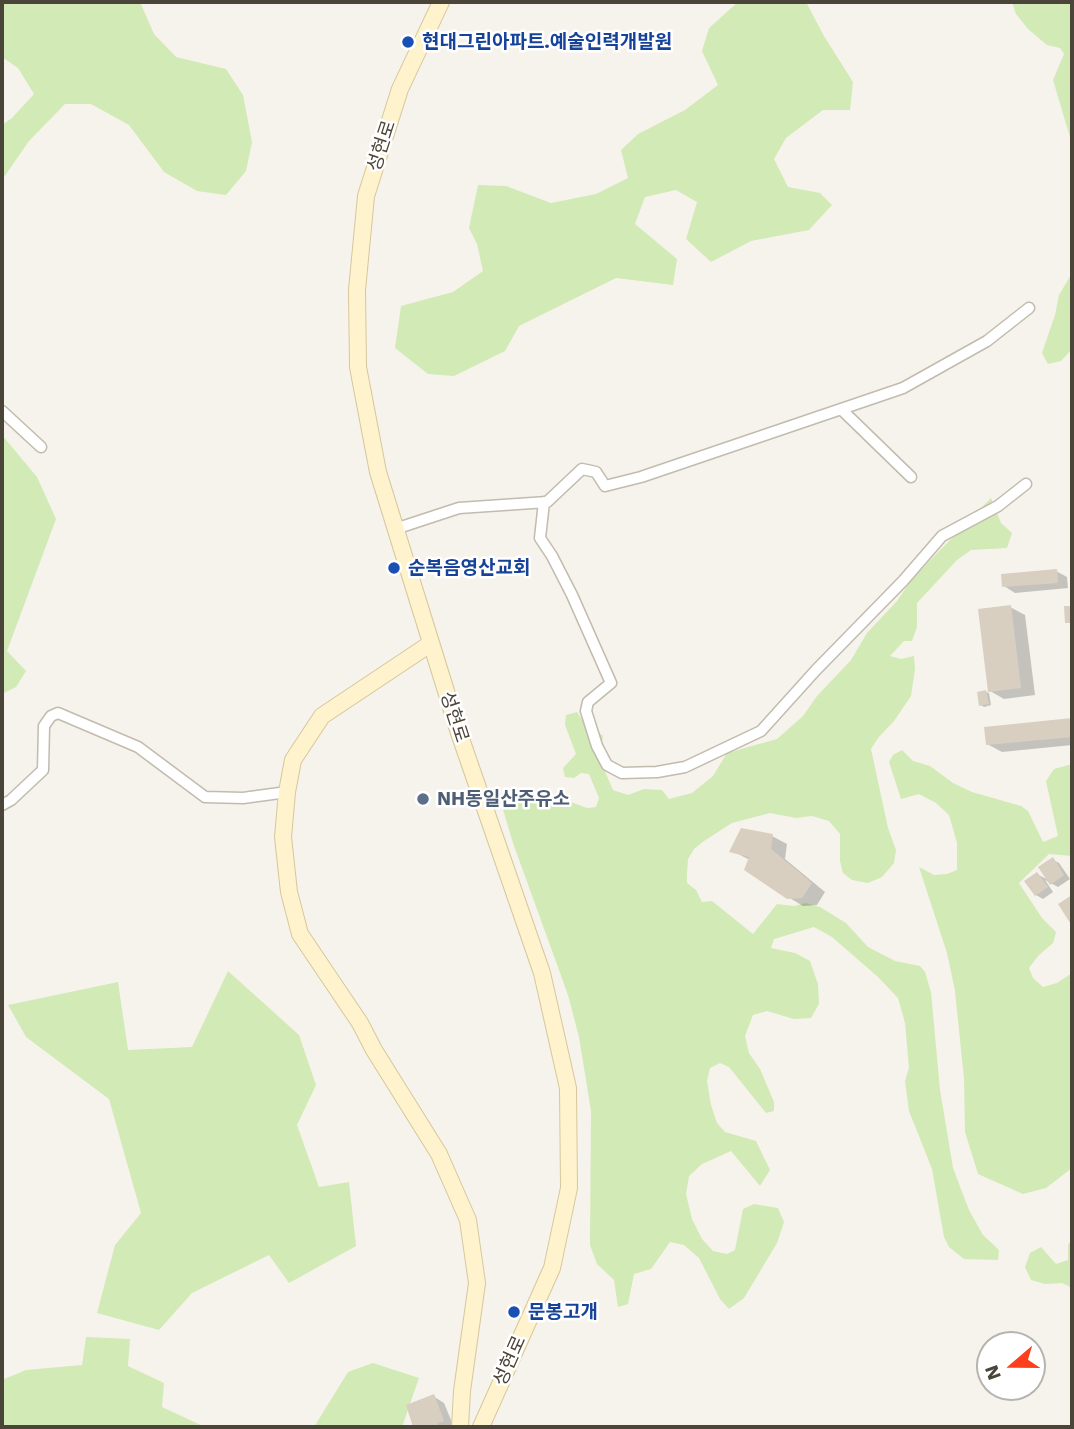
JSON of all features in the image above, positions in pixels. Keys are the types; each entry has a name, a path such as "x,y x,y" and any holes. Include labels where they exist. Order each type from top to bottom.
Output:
{"main road":[{"name":"성현로","path":"441,2 400,89 366,196 357,290 358,367 378,472 430,644 542,973 568,1088 569,1188 552,1268 481,1427"},
{"path":"430,644 322,716 293,760 283,837 289,892 300,934 360,1023 373,1050 439,1154 468,1220 477,1283 463,1380 460,1427"}],"street":[{"path":"395,529 459,508 544,502 582,469 596,472 605,486 641,477 842,410 903,388 987,341 1029,308"},
{"path":"842,410 911,477"},
{"path":"2,411 41,447"},
{"path":"544,502 540,538 572,595 611,683 588,702 586,711 597,746 607,765 622,773 657,772 685,767 761,731 942,536 998,506 1026,484"},
{"path":"2,805 26,788 43,770 44,726 51,716 58,713 138,747 205,797 243,798 287,792"}],"green space":[{"path":"2,2 140,2 154,34 176,57 226,69 243,95 252,142 246,171 226,195 197,191 164,172 129,125 91,104 65,104 29,141 2,180 2,125 34,94 18,68 2,57"},
{"path":"738,2 806,2 853,82 850,110 823,110 786,138 774,159 788,187 820,193 832,205 809,230 751,241 711,262 686,239 697,202 676,190 645,197 635,224 677,259 673,285 616,278 519,326 505,351 454,376 428,374 395,348 401,306 453,292 483,271 477,244 469,228 478,185 506,186 551,203 596,194 628,178 621,150 638,134 685,110 718,85 702,51 709,28"},
{"path":"1012,2 1072,2 1072,144 1053,80 1064,54 1060,48 1047,45 1028,29 1016,14"},
{"path":"1072,273 1072,349 1061,361 1048,364 1042,353 1059,295"},
{"path":"2,435 37,477 56,519 7,651 26,671 16,687 2,694"},
{"path":"991,498 1001,523 1012,533 1007,548 971,550 957,560 917,603 917,627 912,641 904,641 890,656 901,659 914,656 915,669 911,696 871,749 888,828 896,850 894,863 882,877 868,883 852,880 843,873 840,834 829,821 812,816 796,818 770,813 732,823 694,849 688,859 687,883 696,890 702,902 712,901 753,934 777,904 794,906 806,903 820,907 846,923 868,947 895,961 920,966 925,972 931,992 940,1090 953,1168 969,1210 983,1235 999,1250 998,1260 964,1259 949,1247 944,1237 932,1169 909,1111 905,1081 909,1068 905,1023 898,998 832,937 814,927 774,939 771,948 795,953 810,961 818,984 819,1004 811,1018 794,1019 767,1011 753,1015 745,1036 749,1053 760,1069 774,1102 774,1111 766,1113 729,1067 720,1063 710,1068 707,1081 717,1123 725,1132 756,1141 770,1170 760,1186 731,1151 702,1164 689,1176 686,1194 692,1219 702,1239 713,1251 727,1254 735,1250 743,1209 754,1204 778,1208 784,1222 777,1243 744,1298 729,1309 720,1299 699,1258 684,1245 670,1242 651,1269 634,1274 628,1304 618,1307 614,1280 597,1264 590,1245 591,1111 579,1037 568,995 502,806 520,797 552,795 587,808 596,807 599,798 589,774 581,773 574,778 565,777 563,768 576,754 565,725 566,715 577,712 588,729 596,730 603,736 601,751 604,769 613,790 628,795 644,789 662,790 669,799 692,793 713,776 727,753 777,739 803,716 817,696 851,660 867,633 897,601 912,579"},
{"path":"902,750 913,761 930,766 953,783 972,792 1021,806 1028,811 1043,842 1058,836 1046,781 1054,769 1072,764 1072,856 1049,854 1019,883 1042,918 1056,932 1053,943 1029,968 1033,978 1043,987 1057,983 1072,973 1072,1168 1046,1188 1023,1194 978,1174 965,1132 964,1079 955,991 947,953 919,867 934,875 957,870 957,843 949,815 936,803 919,794 901,799 889,762 893,755"},
{"path":"228,971 299,1035 316,1085 297,1125 319,1187 349,1182 356,1246 289,1283 269,1255 192,1293 159,1330 97,1313 115,1245 141,1213 109,1099 26,1037 8,1005 118,982 128,1050 192,1047"},
{"path":"1072,1239 1072,1288 1062,1283 1045,1284 1031,1280 1025,1267 1030,1253 1041,1247 1056,1264 1068,1260 1068,1245"},
{"path":"86,1337 130,1339 128,1366 164,1383 162,1407 205,1427 2,1427 2,1380 26,1370 82,1365"},
{"path":"373,1363 419,1378 402,1427 314,1427 348,1372"}],"building":[{"path":"1057,569 1058,583 1002,587 1001,574"},
{"path":"1011,605 1021,688 988,692 978,609"},
{"path":"1064,606 1072,606 1072,623 1065,623"},
{"path":"986,690 989,704 979,706 977,692"},
{"path":"1072,718 1072,737 986,745 984,727"},
{"path":"741,828 773,834 771,849 812,883 802,898 787,899 744,870 749,857 729,852"},
{"path":"1053,857 1064,875 1050,885 1038,867"},
{"path":"1037,872 1048,887 1035,896 1024,881"},
{"path":"1072,895 1072,926 1058,904"},
{"path":"434,1394 444,1421 438,1423 437,1427 413,1427 406,1405"}],"place":[{"name":"현대그린아파트.예술인력개발원","path":"408,42"},
{"name":"순복음영산교회","path":"394,568"},
{"name":"NH동일산주유소","path":"423,799"},
{"name":"문봉고개","path":"514,1312"}]}
